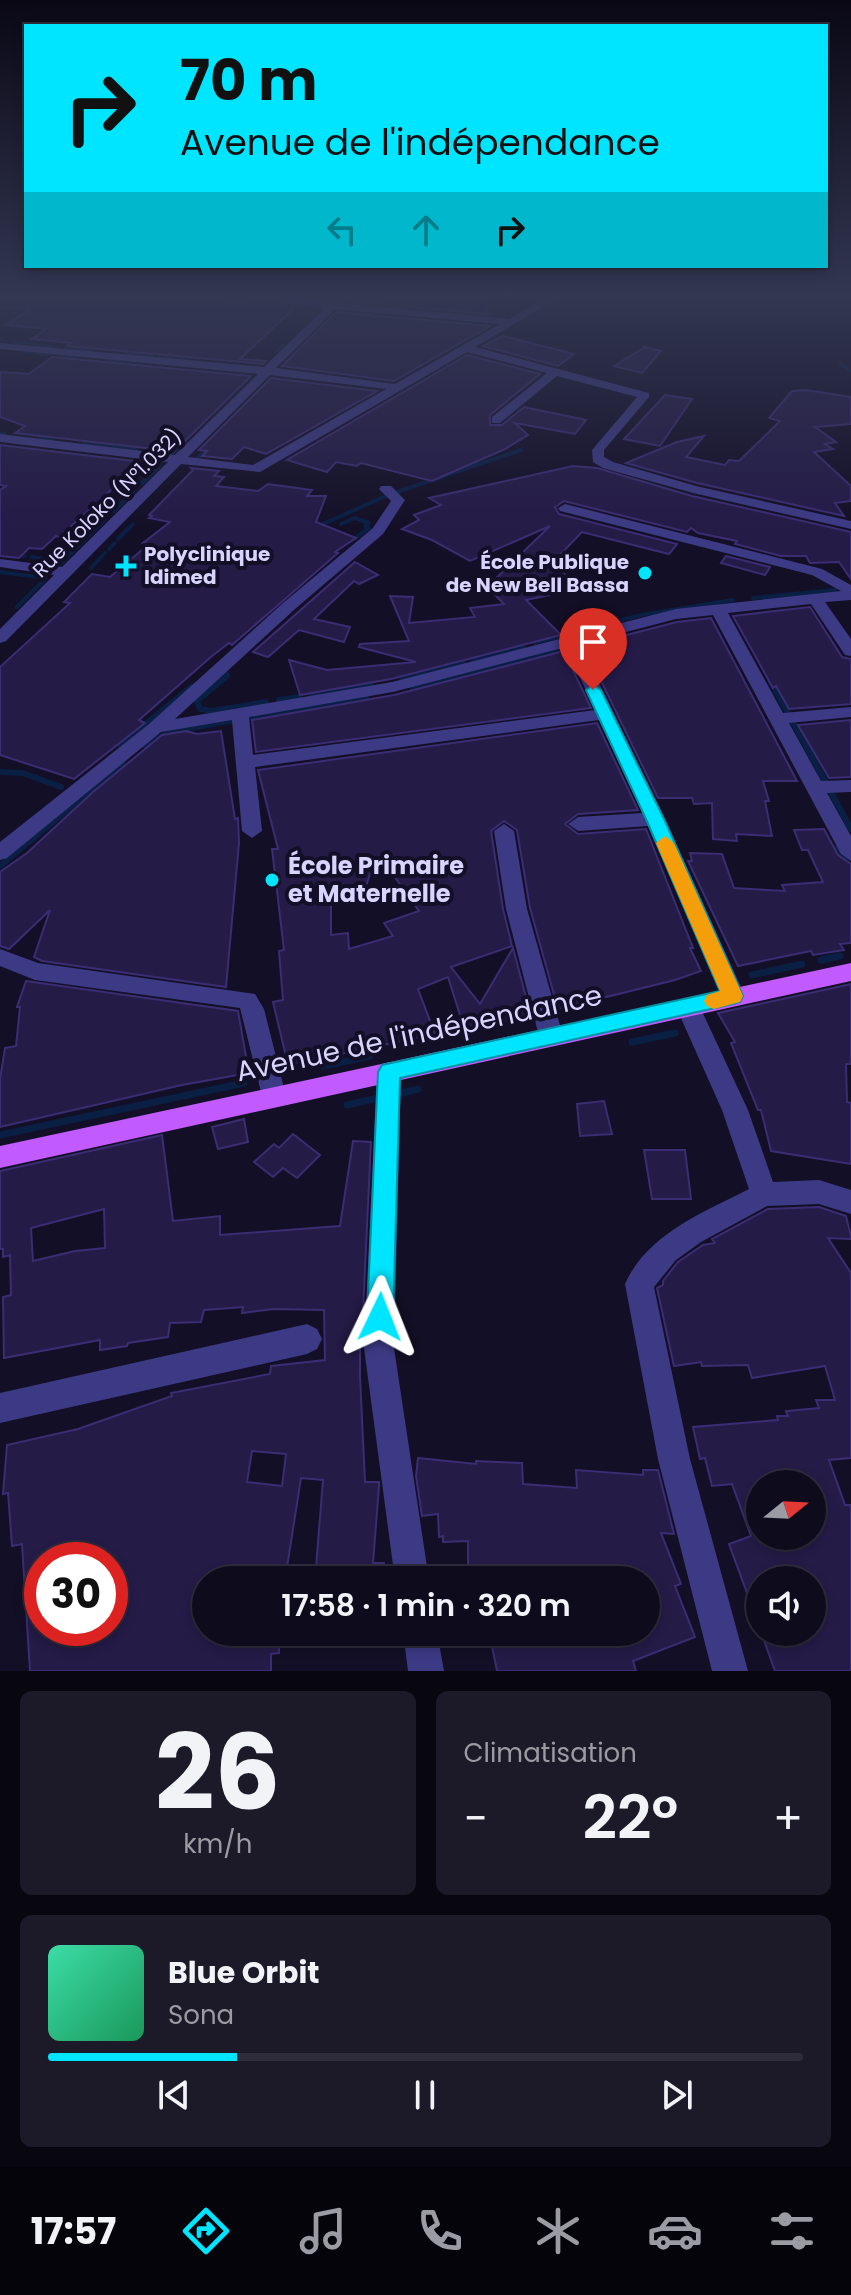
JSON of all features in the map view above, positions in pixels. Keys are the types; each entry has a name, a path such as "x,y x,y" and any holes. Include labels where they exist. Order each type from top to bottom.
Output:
{"main road":[{"name":"Avenue de l'indépendance","path":"0,1157 851,972"}],"street":[{"path":"256,372 320,376 400,388"},
{"path":"0,438 255,469 426,372"},
{"path":"496,420 555,372"},
{"path":"560,372 645,395 598,450 598,459 608,465 693,489 851,525"},
{"name":"Rue Koloko (N°1.032)","path":"0,638 266,373"},
{"path":"0,853 155,728 289,606 378,531 398,500 386,489"},
{"path":"565,508 817,572 851,593"},
{"path":"0,563 66,572"},
{"path":"155,728 393,687 647,620 717,608 816,600 851,593"},
{"path":"816,600 851,651"},
{"path":"717,608 851,854"},
{"path":"571,641 655,819 733,996"},
{"path":"778,719 851,712"},
{"path":"247,762 605,714"},
{"path":"240,715 252,831"},
{"path":"815,787 851,786"},
{"path":"578,824 655,819"},
{"path":"504,831 509,876 525,950 551,1036"},
{"path":"0,957 35,971 247,1000 274,1096"},
{"path":"688,1007 735,1110 764,1194"},
{"path":"389,1072 379,1348 410,1566"},
{"path":"730,1671 674,1459 639,1284 666,1251 691,1233 764,1194 819,1192 851,1202"},
{"path":"0,1408 307,1339"},
{"path":"422,1646 426,1671"}],"building":[{"path":"0,372 209,372 251,376 180,446 159,444 154,449 15,433 25,426 0,417"},
{"path":"327,372 410,372 394,381"},
{"path":"438,372 540,374 490,415 490,425 502,425 524,407 586,420 575,434 515,423 528,435 505,449 432,481 361,463 357,466 336,462 327,472 287,460"},
{"path":"271,378 377,391 266,454 244,447 232,459 202,456 207,451 199,450"},
{"path":"806,390 851,397 851,424 815,427 836,442 825,444 833,449 814,452 851,486 851,501 835,503 844,516 697,483 626,463 677,442 704,436 686,457 725,465 729,460 739,461 780,421 769,418 792,391"},
{"path":"665,395 692,399 660,446 624,439"},
{"path":"0,445 142,462 42,549 29,548 19,558 0,556 0,490 6,486 0,485"},
{"path":"573,466 597,468 692,496 851,532 851,579 839,562 810,563 806,556 781,556 735,544 737,541 698,533 691,528 687,532 564,501 555,507 559,514 677,544 669,554 582,532 553,562 579,589 526,600 561,635 391,679 300,695 289,660 327,670 416,662 359,647 360,644 409,641 390,596 413,597 409,623 475,617 470,608 504,604 487,587 550,526 470,561 432,540 402,529 419,520 414,515 441,505 429,498"},
{"path":"191,468 219,471 214,476 224,477 216,486 258,491 268,484 312,490 307,496 326,496 316,522 356,538 335,552 338,553 232,645 229,643 212,656 139,720 145,723 74,779 0,755 0,667 70,603 64,602 92,574 110,577 149,544 143,543 170,522 149,518 152,516 149,515 193,470"},
{"path":"726,556 770,567 765,575 721,563"},
{"path":"355,562 378,575 359,584 354,581 314,619 350,627 344,642 299,630 268,657 253,652"},
{"path":"810,607 842,657 851,659 851,704 789,709 776,686 773,688 733,616"},
{"path":"711,618 797,781 763,781 769,801 765,801 772,836 736,834 737,841 713,839 712,803 694,804 692,798 658,798 584,646 677,622"},
{"path":"564,651 591,708 256,752 252,720 394,695"},
{"path":"851,720 851,777 829,778 798,725"},
{"path":"597,723 638,810 578,814 565,824 578,834 646,829 701,971 558,1009 530,908 517,830 504,821 491,831 512,946 451,967 480,1004 513,948 531,1016 464,1028 448,977 418,989 435,1034 288,1065 273,1002 283,1000 279,951 284,950 272,849 278,849 258,770","holes":["370,874 394,876 419,911 384,923 393,936 349,949 348,933 331,935 331,897 362,899"]},
{"path":"186,731 197,734 221,731 235,819 238,818 239,843 226,987 42,961 34,957 50,910 9,949 0,946 0,872 27,853 93,792 162,735"},
{"path":"824,829 838,855 851,864 851,943 840,944 844,950 813,955 811,951 738,966 688,861 692,861 690,853 722,854 734,888 785,891 782,885 823,882 808,850 802,850 794,830"},
{"path":"26,981 238,1011 249,1073 182,1085 0,1127 0,1079 5,1048 16,1046 20,1007 17,1007"},
{"path":"851,984 851,1064 846,1064 847,1102 851,1103 851,1164 771,1151 761,1110 758,1110 731,1043 735,1042 718,1013"},
{"path":"604,1101 612,1134 580,1136 577,1104"},
{"path":"244,1119 248,1142 218,1149 212,1127"},
{"path":"293,1134 320,1155 297,1178 283,1168 273,1177 254,1162 274,1144 279,1148"},
{"path":"162,1135 173,1221 220,1216 220,1235 340,1226 353,1141 371,1142 363,1311 360,1314 360,1376 365,1482 379,1482 373,1563 384,1563 384,1566 316,1566 323,1480 301,1478 287,1566 192,1566 192,1646 279,1646 279,1653 271,1654 271,1671 30,1671 28,1646 128,1646 128,1542 24,1542 24,1576 22,1544 12,1546 8,1493 3,1494 7,1445 78,1429 172,1396 171,1393 270,1374 271,1366 325,1360 324,1310 273,1309 242,1313 243,1307 204,1310 201,1322 170,1323 168,1337 100,1350 100,1340 4,1358 3,1297 11,1295 10,1255 3,1257 3,1249 0,1249 0,1171","holes":["104,1209 105,1248 33,1261 31,1228","252,1451 286,1454 282,1486 247,1482"]},
{"path":"644,1150 685,1150 691,1199 652,1199"},
{"path":"819,1207 846,1216 851,1239 828,1238 851,1273 851,1458 829,1460 845,1505 851,1505 851,1671 775,1671 766,1646 826,1646 826,1566 746,1566 746,1590 729,1544 746,1538 746,1550 826,1550 826,1470 746,1470 746,1522 732,1484 712,1486 705,1458 700,1459 693,1427 778,1420 777,1416 788,1416 786,1411 819,1408 816,1400 835,1400 825,1366 752,1378 748,1365 702,1366 701,1362 674,1366 657,1288 663,1285 678,1262 703,1245 715,1243 712,1239 768,1209"},
{"path":"418,1458 476,1464 476,1461 522,1463 523,1484 577,1488 576,1470 643,1475 643,1470 658,1470 674,1534 661,1533 681,1584 675,1586 695,1637 633,1661 636,1671 497,1671 492,1646 660,1646 660,1566 468,1566 468,1541 443,1542 443,1536 439,1537 438,1514 422,1516 416,1476"}],"waterway":[{"path":"229,398 233,394"},
{"path":"0,433 5,433"},
{"path":"39,437 52,439"},
{"path":"146,451 172,454 185,441"},
{"path":"84,443 126,448"},
{"path":"117,447 126,448"},
{"path":"195,461 208,447"},
{"path":"126,448 136,449"},
{"path":"126,448 135,449"},
{"path":"397,492 521,450"},
{"path":"135,463 159,466 141,484"},
{"path":"114,511 133,492"},
{"path":"316,527 386,496"},
{"path":"341,524 355,518 369,523 365,526 369,528 354,539"},
{"path":"58,566 104,520"},
{"path":"118,539 133,524"},
{"path":"109,549 115,543"},
{"path":"0,553 24,556"},
{"path":"91,568 105,553"},
{"path":"32,557 61,562"},
{"path":"0,572 46,578 17,607"},
{"path":"753,598 835,590"},
{"path":"535,643 641,615 733,600"},
{"path":"472,659 523,646 515,648"},
{"path":"412,687 564,648"},
{"path":"402,677 463,662"},
{"path":"223,667 227,676 197,701 200,709 213,711 266,702"},
{"path":"771,682 851,829"},
{"path":"311,695 371,684"},
{"path":"120,745 191,687"},
{"path":"279,700 299,697"},
{"path":"244,719 366,697"},
{"path":"144,745 171,732 239,719"},
{"path":"29,842 123,763"},
{"path":"0,772 23,773 61,787"},
{"path":"0,866 25,845"},
{"path":"838,847 851,870"},
{"path":"821,960 840,956"},
{"path":"752,975 802,964"},
{"path":"632,1042 675,1033"},
{"path":"323,1066 370,1056"},
{"path":"0,1135 244,1083"},
{"path":"394,1095 418,1089"},
{"path":"347,1105 383,1097"}],"slow traffic":[{"path":"665,843 733,996 714,1001"}],"place":[{"name":"Polyclinique Idimed","path":"126,566"},
{"name":"École Publique de New Bell Bassa","path":"645,573"},
{"name":"École Primaire et Maternelle","path":"272,880"}],"route":[{"path":"380,1317 389,1072 733,996 655,819 593,690"}]}
